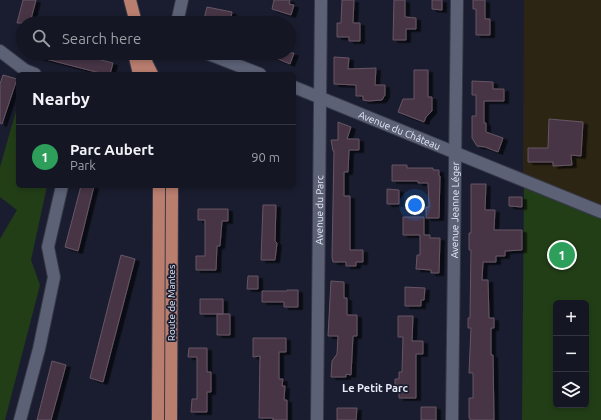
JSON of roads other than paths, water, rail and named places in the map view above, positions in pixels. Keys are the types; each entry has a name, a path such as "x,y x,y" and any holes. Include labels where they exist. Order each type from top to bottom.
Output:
{"main road":[{"path":"122,0 126,16"},
{"path":"130,0 134,16"},
{"path":"138,0 141,16"},
{"path":"136,60 139,72"},
{"path":"146,60 151,72"},
{"path":"151,60 152,72"},
{"name":"Route de Mantes","path":"158,188 158,420"},
{"name":"Route de Mantes","path":"171,420 172,188"}],"street":[{"path":"179,16 182,0"},
{"name":"Avenue du Parc","path":"317,420 321,0"},
{"name":"Avenue Jeanne Léger","path":"452,420 457,0"},
{"path":"0,51 25,70 30,72"},
{"path":"224,60 255,72"},
{"name":"Avenue du Château","path":"296,88 601,212"},
{"path":"20,420 39,349 54,276 48,247 62,188"}],"place":[{"name":"Parc Aubert","path":"562,255"}],"district":[{"name":"Le Petit Parc","path":"375,388"}]}
